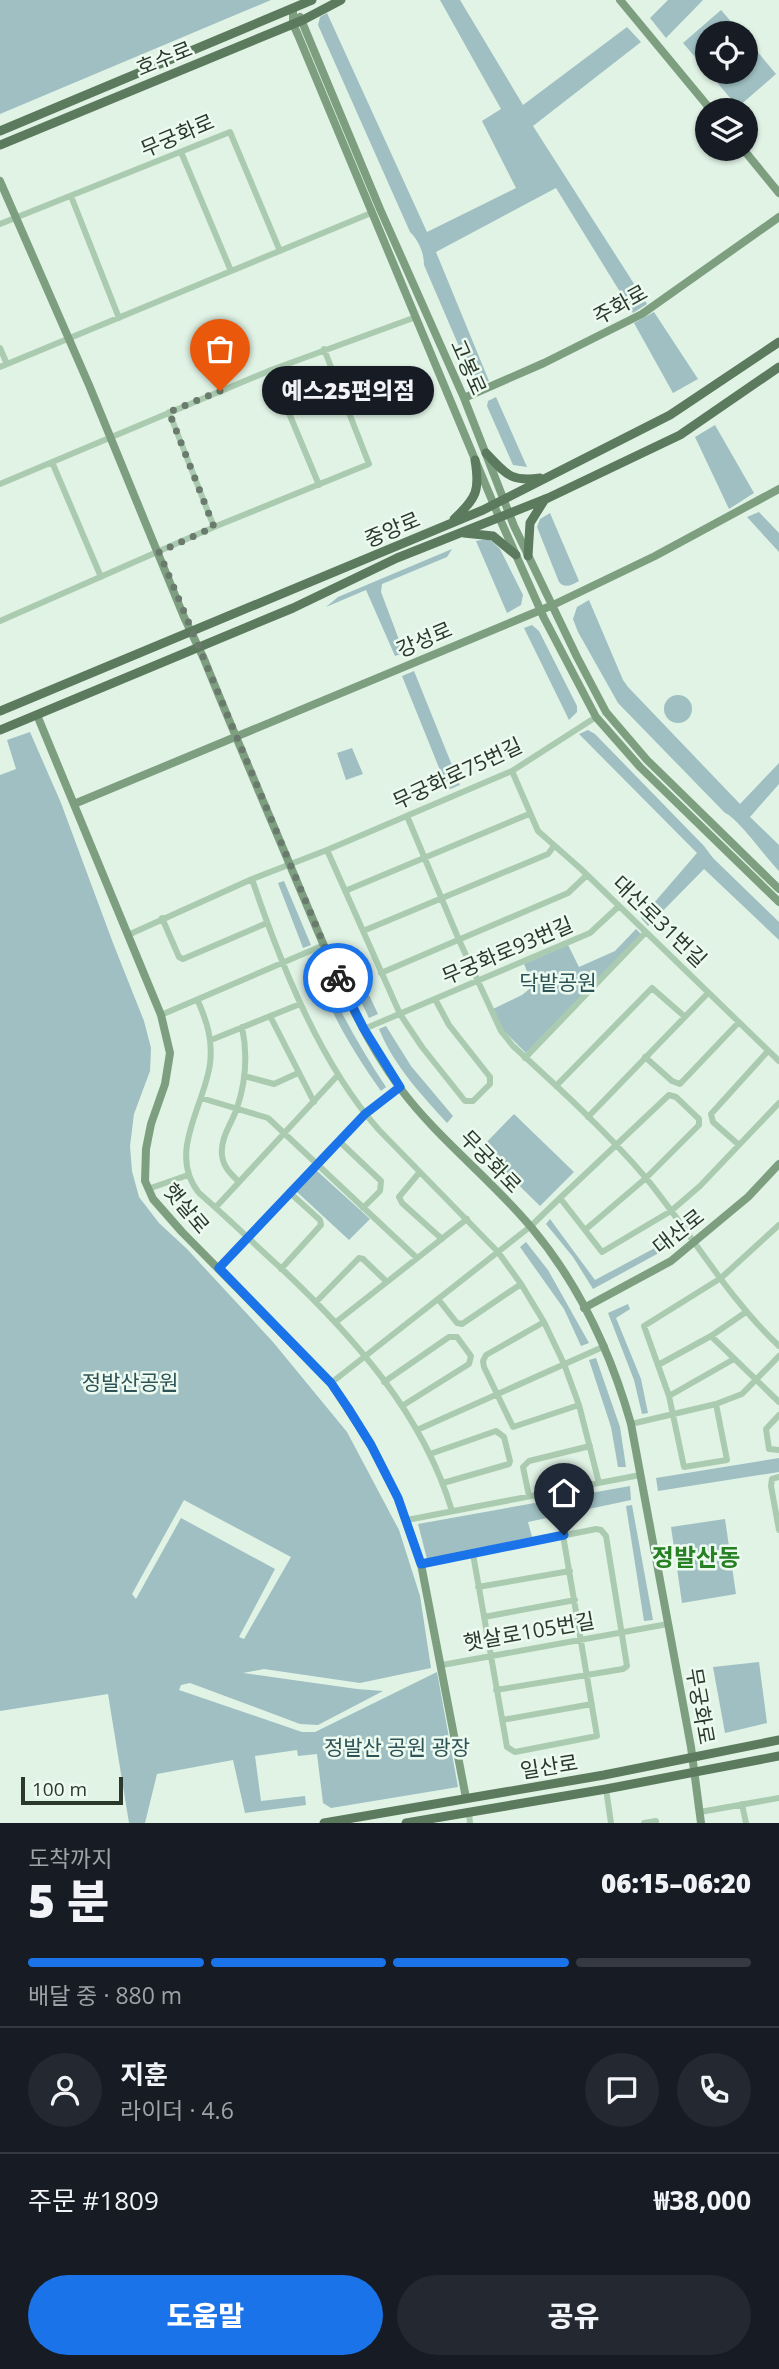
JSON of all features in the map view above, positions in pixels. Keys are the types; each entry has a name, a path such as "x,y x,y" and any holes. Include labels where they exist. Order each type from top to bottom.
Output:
{"main road":[{"name":"호수로","path":"0,131 312,0"},
{"name":"호수로","path":"0,145 298,22 341,0"},
{"path":"620,0 701,98"},
{"name":"고봉로","path":"293,9 371,213 475,460 509,514 606,712 647,760 779,889"},
{"name":"고봉로","path":"298,22 464,398 486,453 499,502 499,517 540,610 596,717 640,767 779,902"},
{"path":"753,161 779,193"},
{"name":"무궁화로","path":"0,181 324,946 364,1029 400,1087 443,1137 531,1226 572,1286 604,1346 620,1384 631,1424 693,1758 701,1823"},
{"name":"주화로","path":"464,398 544,363 642,314 779,217"},
{"name":"중앙로","path":"0,711 499,502 670,415 779,342"},
{"name":"중앙로","path":"0,730 293,608 397,558 545,499 680,435 779,367"},
{"path":"486,453 514,479 545,478"},
{"path":"446,525 471,503 475,496 479,482 475,460"},
{"name":"강성로","path":"74,804 553,605 655,556 779,489"},
{"path":"528,556 530,523 545,499"},
{"path":"459,533 493,536 516,555"},
{"name":"햇살로","path":"37,715 161,1015 170,1053 165,1084 151,1124 146,1149 145,1181 148,1189 153,1199 183,1232 331,1383 371,1445 407,1520 421,1564 466,1798"},
{"name":"대산로","path":"584,1308 644,1278 695,1243 748,1197 779,1164"},
{"name":"일산로","path":"324,1823 693,1758 779,1740"},
{"name":"일산로","path":"405,1823 779,1756"}],"street":[{"name":"무궁화로","path":"0,224 230,132 279,251"},
{"path":"181,152 231,271"},
{"path":"72,195 119,318"},
{"path":"0,348 4,366 371,213"},
{"path":"0,484 271,370 416,317"},
{"path":"0,621 214,527 369,464 324,349"},
{"path":"271,370 319,485"},
{"path":"169,412 214,527"},
{"path":"52,462 101,577"},
{"name":"무궁화로75번길","path":"128,935 252,879 512,771 596,717"},
{"name":"대산로31번길","path":"512,771 538,831 779,1061"},
{"path":"345,891 529,814"},
{"path":"407,816 458,940 501,1031 618,1146 671,1210 746,1312 779,1346"},
{"path":"363,931 548,854 554,846"},
{"path":"327,850 400,1014 422,1047 465,1101 473,1101 490,1084 490,1077 449,1025 435,999"},
{"name":"대산로31번길","path":"381,973 568,893 587,875"},
{"path":"252,879 300,1004 338,1075 365,1114 498,1252 544,1322 564,1364 579,1405 599,1483"},
{"name":"무궁화로93번길","path":"364,1029 590,933 619,906"},
{"path":"162,918 179,957 186,959 267,923"},
{"path":"526,1058 646,932"},
{"path":"161,1015 324,946"},
{"path":"556,1086 652,988 684,1016"},
{"name":"대산로31번길","path":"588,1117 708,993"},
{"path":"198,1000 211,1040 210,1064 187,1142 185,1158 188,1175 200,1193 317,1301 365,1356 417,1430 443,1483 452,1511"},
{"path":"211,1040 300,1004"},
{"path":"270,1016 314,1102"},
{"path":"645,1057 672,1081 680,1084 739,1022"},
{"path":"239,1181 231,1174 222,1157 223,1142 237,1108 244,1076 247,1052 242,1027"},
{"path":"739,1145 713,1122 711,1114 768,1051"},
{"path":"244,1076 274,1084 298,1073"},
{"path":"216,1207 338,1075"},
{"path":"219,1268 365,1114 400,1087"},
{"path":"331,1383 531,1226 618,1146 668,1095 676,1097 699,1119 699,1125 646,1178 585,1230"},
{"path":"201,1098 268,1118 417,1258"},
{"path":"560,1198 602,1252 671,1210 700,1186 779,1104"},
{"path":"339,1141 381,1181 380,1191 363,1208"},
{"path":"419,1173 399,1197 402,1203 442,1238"},
{"path":"148,1189 188,1175"},
{"path":"281,1269 321,1225 320,1220 289,1192"},
{"path":"336,1322 467,1219"},
{"path":"716,1404 727,1460 684,1467 669,1396 644,1326 721,1278 779,1225"},
{"path":"317,1301 359,1258 387,1282"},
{"path":"438,1299 457,1323 462,1324 520,1284"},
{"path":"658,1365 711,1336 746,1312"},
{"path":"544,1322 486,1355 484,1367 513,1427 579,1405"},
{"path":"384,1381 453,1335 457,1337 471,1359 469,1364 402,1406"},
{"path":"711,1336 779,1402"},
{"path":"417,1430 604,1346"},
{"path":"631,1424 716,1404 742,1394 779,1356"},
{"path":"669,1396 734,1359"},
{"path":"779,1415 766,1429 769,1449 779,1450"},
{"path":"430,1454 496,1431 501,1433 509,1464 443,1483"},
{"path":"529,1496 523,1467 525,1464 590,1446"},
{"path":"407,1520 640,1475"},
{"path":"776,1478 771,1486 779,1530"},
{"name":"햇살로105번길","path":"564,1535 596,1528 606,1536 622,1632 627,1666 624,1669 587,1675"},
{"path":"421,1564 564,1535 597,1737 514,1752 507,1747 473,1554"},
{"path":"478,1587 570,1571"},
{"path":"484,1618 575,1600"},
{"name":"햇살로105번길","path":"442,1665 668,1624"},
{"path":"496,1690 587,1675"},
{"path":"502,1720 592,1704"},
{"path":"606,1789 611,1823"},
{"path":"699,1812 779,1798"},
{"path":"742,1804 746,1823"},
{"path":"469,1812 470,1823"},
{"path":"644,1823 656,1822"}],"green space":[{"path":"0,0 271,0 0,114"},
{"path":"440,0 460,0 523,105 627,27 641,42 533,126 647,304 633,313 556,188 436,252 489,381 486,382 478,381 470,372 424,265 420,247 410,232 318,25 320,17 327,13 427,232 516,188 482,121 501,109"},
{"path":"668,0 703,0 666,38 650,18"},
{"path":"721,10 731,21 708,21"},
{"path":"695,33 695,57 683,43"},
{"path":"758,52 776,74 748,98 730,98 718,84 758,84"},
{"path":"654,312 698,379 673,393 634,323"},
{"path":"496,397 527,467 513,465 487,406 488,401"},
{"path":"715,425 754,493 729,509 695,437"},
{"path":"759,512 779,533 779,552 747,517"},
{"path":"550,513 579,581 569,586 559,582 537,527 540,519"},
{"path":"487,539 500,549 523,595 521,605 507,613 476,541"},
{"path":"452,549 447,557 382,584 381,592 404,653 395,656 366,590 326,607 338,597"},
{"path":"589,600 628,687 740,804 779,763 779,784 750,817 779,845 779,871 737,822 725,813 618,703 573,619 577,607"},
{"path":"532,625 539,631 577,706 577,712 569,720 524,628"},
{"path":"414,671 460,785 448,790 402,676"},
{"path":"678,695 688,699 692,709 688,719 678,723 668,719 664,709 668,699"},
{"path":"588,730 595,734 713,858 779,922 779,940 704,869 648,926 641,918 697,853 579,734"},
{"name":"정발산공원","path":"30,732 61,803 144,1021 151,1048 150,1071 134,1114 130,1146 132,1171 139,1197 159,1223 187,1249 273,1342 347,1432 399,1530 420,1596 431,1668 360,1683 264,1669 243,1673 383,1691 318,1725 300,1724 190,1683 181,1685 179,1690 302,1732 315,1732 437,1672 458,1787 331,1808 323,1803 317,1754 298,1756 297,1750 255,1756 261,1801 305,1796 306,1805 245,1813 233,1760 157,1774 145,1823 129,1823 108,1694 0,1711 0,775 16,769 7,740","holes":["184,1500 291,1557 244,1639 239,1637 275,1569 181,1518 136,1599 132,1594"]},
{"path":"352,748 363,774 346,780 337,753"},
{"path":"284,881 311,945 303,948 278,883"},
{"name":"닥밭공원","path":"636,929 641,934 526,1053 503,1030 493,1009 522,995 533,986 524,964 568,945 579,967 615,951"},
{"path":"346,946 378,1014 369,1018 336,951"},
{"path":"315,956 348,1023 386,1087 381,1091 349,1043 332,1011 310,958"},
{"path":"386,1026 411,1066 453,1116 447,1123 392,1055 379,1029"},
{"path":"514,1114 574,1172 540,1206 481,1148"},
{"path":"316,1170 370,1219 349,1240 296,1191"},
{"path":"550,1219 595,1280 653,1249 674,1233 678,1237 657,1254 593,1289 573,1257 546,1224"},
{"path":"526,1242 548,1270 589,1343 581,1346 564,1309 520,1247"},
{"path":"628,1304 630,1309 616,1318 641,1379 648,1413 642,1414 634,1380 608,1313"},
{"path":"596,1358 620,1427 626,1467 618,1467 611,1427 589,1360"},
{"path":"779,1458 779,1472 658,1491 656,1478"},
{"path":"630,1486 631,1500 528,1522 532,1537 427,1559 418,1524"},
{"path":"632,1505 653,1620 644,1621 626,1506"},
{"path":"725,1519 736,1594 682,1603 671,1527"},
{"path":"759,1662 767,1723 725,1733 713,1667"}],"way so far":[{"path":"220,391 169,412 214,527 159,552 184,617 338,978"}],"place":[{"name":"예스25편의점","path":"220,391"}],"district":[{"name":"정발산동","path":"696,1556"}],"route":[{"path":"338,978 364,1029 400,1087 365,1114 219,1268 331,1383 371,1445 398,1498 421,1564 564,1535"}],"park label":[{"name":"정발산 공원 광장","path":"397,1747"}]}
